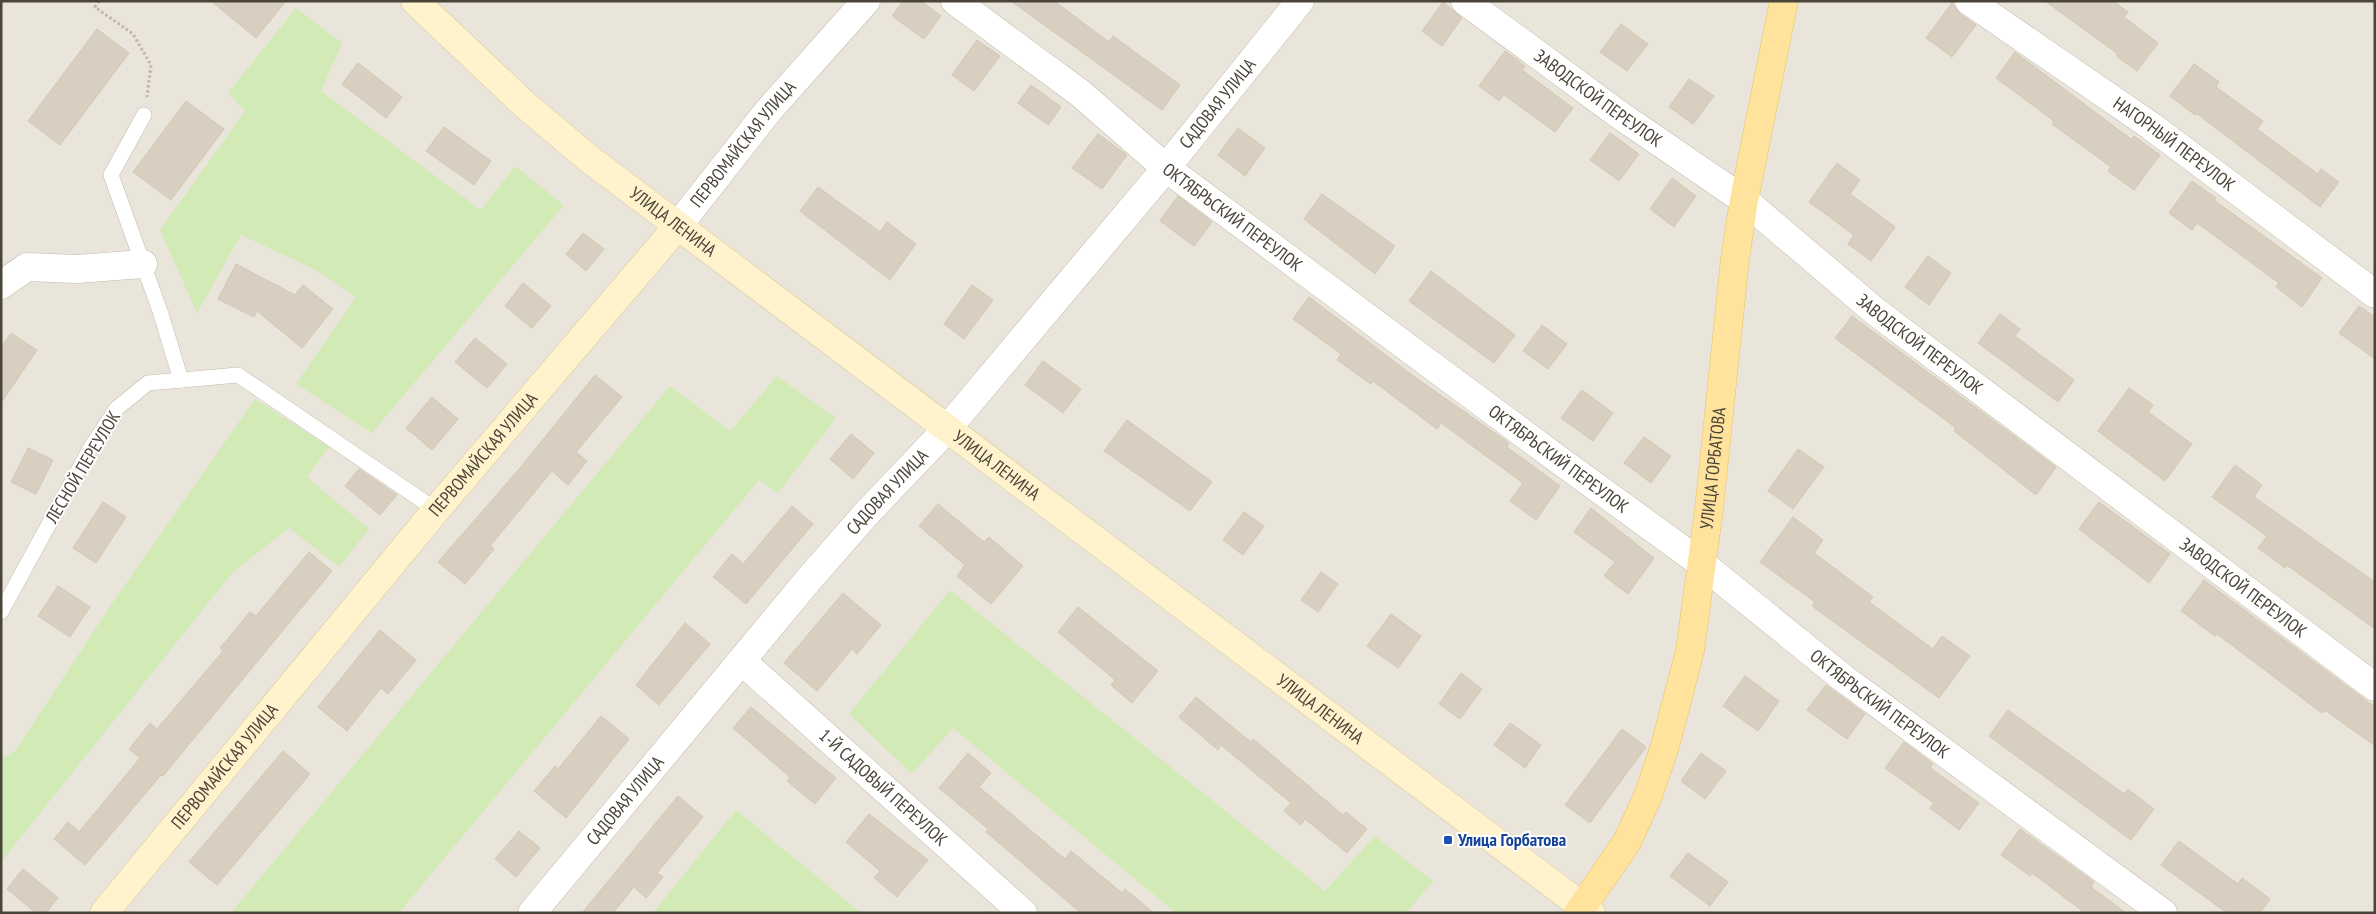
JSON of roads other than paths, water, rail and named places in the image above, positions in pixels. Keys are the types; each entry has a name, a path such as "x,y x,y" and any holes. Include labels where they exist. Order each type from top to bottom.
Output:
{"main road":[{"name":"УЛИЦА ЛЕНИНА","path":"415,1 524,104 588,158 1584,911"},
{"name":"УЛИЦА ГОРБАТОВА","path":"1584,911 1627,842 1648,796 1662,754 1690,651 1702,564 1735,259 1744,200 1784,1"},
{"name":"ПЕРВОМАЙСКАЯ УЛИЦА","path":"104,913 436,510 677,227"}],"street":[{"name":"ПЕРВОМАЙСКАЯ УЛИЦА","path":"677,227 769,110 866,1"},
{"name":"ОКТЯБРЬСКИЙ ПЕРЕУЛОК","path":"955,1 1080,93 1166,168 1550,454 1702,564 1843,678 2164,913"},
{"name":"САДОВАЯ УЛИЦА","path":"532,913 743,662 810,578 866,514 947,429 1166,168 1300,1"},
{"name":"ЗАВОДСКОЙ ПЕРЕУЛОК","path":"1465,1 1621,116 1744,200 1876,312 2375,687"},
{"name":"НАГОРНЫЙ ПЕРЕУЛОК","path":"1969,1 2151,126 2375,294"},
{"path":"1,285 26,267 77,269 142,264"},
{"name":"1-Й САДОВЫЙ ПЕРЕУЛОК","path":"743,662 1023,913"}],"lane":[{"path":"144,115 111,175 181,380"},
{"name":"ЛЕСНОЙ ПЕРЕУЛОК","path":"1,612 91,447 117,408 148,383 238,375 436,510"}],"place":[{"name":"Улица Горбатова","path":"1448,840"}]}
